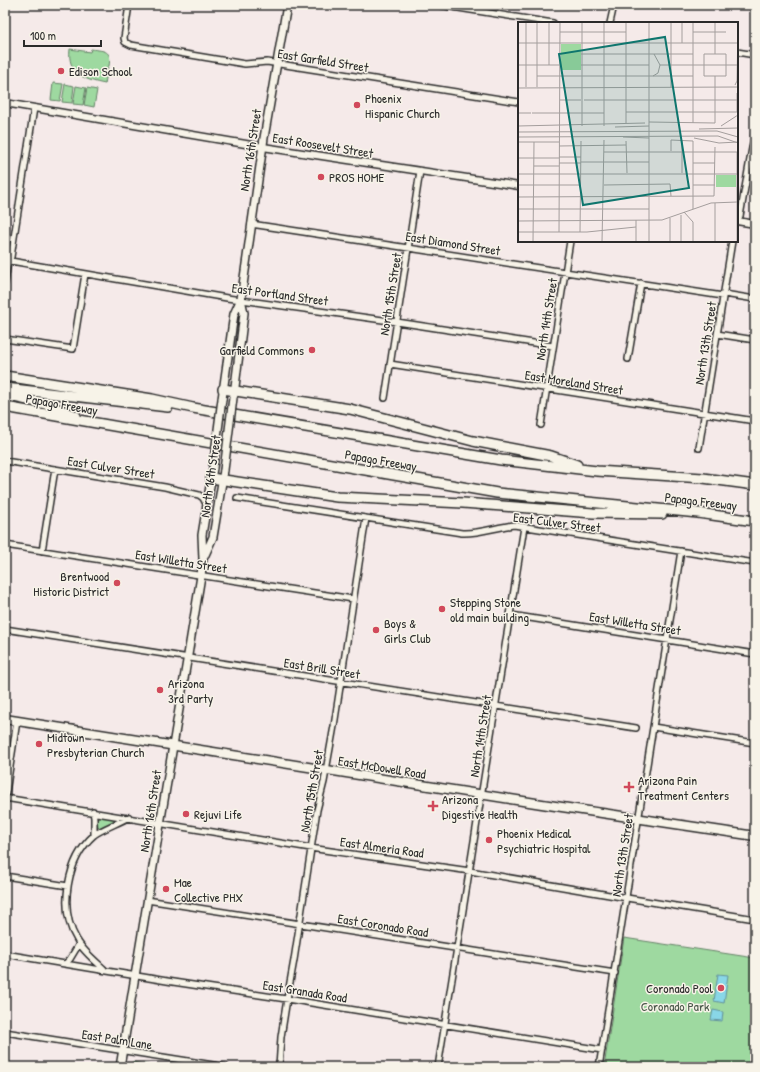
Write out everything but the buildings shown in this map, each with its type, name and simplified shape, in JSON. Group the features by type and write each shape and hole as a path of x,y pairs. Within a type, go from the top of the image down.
{"highway":[{"name":"Papago Freeway","path":"5,376 152,399 193,408 502,460 597,471 703,478 755,485"},
{"path":"5,388 155,406 193,408"},
{"path":"223,389 234,394 350,409 473,441 550,456 597,471"},
{"path":"5,395 46,404 96,423"},
{"name":"Papago Freeway","path":"5,407 497,493 755,520"},
{"path":"212,473 222,480 352,498 463,503 647,515 698,513"}],"main road":[{"name":"North 16th Street","path":"120,1067 201,576 203,559 202,535 234,314 241,299 263,147 287,5"},
{"name":"North 16th Street","path":"203,559 213,537 224,470 244,313 241,299"},
{"name":"East McDowell Road","path":"5,719 482,795 755,836"}],"street":[{"name":"East Garfield Street","path":"129,5 124,42 131,45 245,64 267,62 518,102"},
{"path":"439,5 547,22"},
{"path":"610,22 614,5"},
{"path":"738,52 755,56"},
{"name":"East Roosevelt Street","path":"5,103 263,147 518,186"},
{"path":"5,283 7,261 11,257 34,108"},
{"path":"738,219 740,216 755,131"},
{"name":"North 15th Street","path":"385,398 420,171"},
{"path":"738,221 755,224"},
{"name":"East Diamond Street","path":"251,224 564,272 755,299"},
{"name":"North 14th Street","path":"541,425 570,242"},
{"name":"North 13th Street","path":"699,448 732,242"},
{"name":"East Portland Street","path":"7,261 241,299 553,346"},
{"path":"5,339 73,350 85,274"},
{"path":"628,359 641,283"},
{"path":"717,334 755,340"},
{"name":"East Moreland Street","path":"390,364 755,421"},
{"name":"East Culver Street","path":"5,461 165,486 196,494 203,498 207,505"},
{"path":"42,551 55,469"},
{"name":"East Culver Street","path":"237,498 469,533 509,526 524,527 755,563"},
{"name":"North 15th Street","path":"279,1067 281,1037 287,999 317,810 326,770 366,518"},
{"name":"North 14th Street","path":"438,1067 524,527"},
{"name":"East Willetta Street","path":"5,545 353,599"},
{"name":"North 13th Street","path":"599,1067 681,551"},
{"name":"East Willetta Street","path":"511,615 755,654"},
{"name":"East Brill Street","path":"5,629 636,728"},
{"path":"5,798 17,721"},
{"path":"653,727 755,743"},
{"name":"East Almeria Road","path":"5,798 93,811 312,848 470,871 755,919"},
{"path":"93,811 94,835"},
{"path":"104,970 79,944 72,931 67,903 68,886 76,860 94,835 129,817"},
{"path":"5,876 68,886"},
{"name":"East Coronado Road","path":"147,900 615,972"},
{"path":"66,963 79,944"},
{"name":"East Granada Road","path":"5,954 602,1050"},
{"name":"East Palm Lane","path":"5,1032 226,1067"}],"green space":[{"path":"70,49 90,52 91,49 104,51 108,54 110,61 105,84 90,80 78,74 74,70 71,64"},
{"path":"53,83 63,84 60,101 51,100"},
{"path":"65,84 74,86 72,103 62,102"},
{"path":"76,86 86,88 83,105 73,104"},
{"path":"87,88 97,90 94,107 84,105"},
{"path":"98,816 116,819 115,822 101,829 98,826"},
{"name":"Coronado Park","path":"624,938 755,958 755,1032 750,1067 604,1067"},
{"path":"132,1062 149,1065 149,1067 132,1067"}],"water":[{"path":"718,974 728,975 724,1003 714,1001"},
{"path":"713,1010 723,1012 722,1021 711,1020"}],"place":[{"name":"Edison School","path":"61,71"},
{"name":"Phoenix Hispanic Church","path":"357,105"},
{"name":"PROS HOME","path":"321,177"},
{"name":"Garfield Commons","path":"312,350"},
{"name":"Brentwood Historic District","path":"117,583"},
{"name":"Stepping Stone old main building","path":"442,609"},
{"name":"Boys & Girls Club","path":"376,630"},
{"name":"Arizona 3rd Party","path":"160,690"},
{"name":"Midtown Presbyterian Church","path":"39,744"},
{"name":"Arizona Pain Treatment Centers","path":"629,787"},
{"name":"Arizona Digestive Health","path":"433,806"},
{"name":"Rejuvi Life","path":"186,814"},
{"name":"Phoenix Medical Psychiatric Hospital","path":"489,840"},
{"name":"Mae Collective PHX","path":"166,889"},
{"name":"Coronado Pool","path":"721,988"}]}
